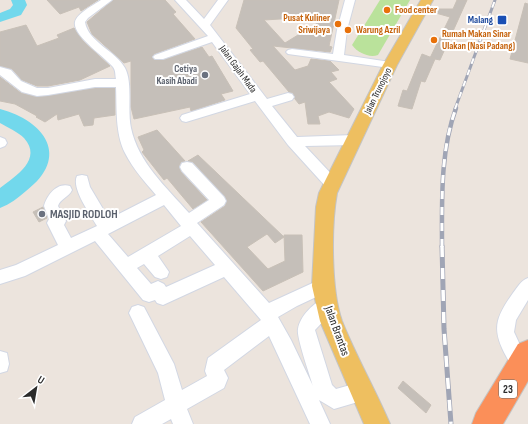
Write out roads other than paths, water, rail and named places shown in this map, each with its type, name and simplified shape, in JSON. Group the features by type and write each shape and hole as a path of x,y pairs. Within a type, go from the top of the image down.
{"highway":[{"name":"23","path":"487,424 525,359"}],"main road":[{"name":"Jalan Trunojoyo","path":"332,184 390,65 427,0"},
{"name":"Jalan Brantas","path":"332,184 325,207 325,296 361,392 377,424"}],"street":[{"path":"107,0 84,17 80,22 80,27 88,37 118,66 123,83 122,102 124,127 131,152 144,171 270,319 294,365 320,424"},
{"name":"Jalan Gajah Mada","path":"180,0 215,37 294,142 332,184"},
{"path":"205,25 223,0"},
{"path":"338,58 342,30 350,0"},
{"path":"159,57 215,37"},
{"path":"292,52 390,65"},
{"path":"94,83 118,66"},
{"path":"0,71 7,73 15,88 46,92 94,83 123,83"},
{"path":"186,118 261,100 288,97"},
{"path":"294,142 354,140"},
{"path":"124,267 189,225 219,201 187,167"},
{"path":"82,180 83,188 101,231 124,267 148,294 158,289 162,297 226,268"},
{"path":"65,190 53,199 51,206 58,221 55,223 68,248"},
{"path":"0,277 19,271 68,248 166,197"},
{"path":"146,254 161,272"},
{"path":"525,359 510,348 504,333 505,321 528,286"},
{"path":"142,424 217,382 218,378 214,369 215,365 291,300 325,296"},
{"path":"325,296 306,330 324,391 329,397 334,399 361,392"},
{"path":"138,313 167,371 176,405 183,424"}],"water":[{"path":"18,182 26,185 11,198 0,204 0,197"}],"waterway":[{"path":"0,18 16,12 20,5 18,0"},
{"path":"0,115 30,132 40,147 39,164 26,180 0,199"}],"railway":[{"path":"455,109 495,0"},
{"path":"442,246 443,177 447,142 456,108"},
{"path":"442,246 444,329 451,424"}],"place":[{"name":"Food center","path":"387,10"},
{"name":"Malang","path":"502,20"},
{"name":"Pusat Kuliner Sriwijaya","path":"338,24"},
{"name":"Warung Azril","path":"348,30"},
{"name":"Rumah Makan Sinar Ulakan (Nasi Padang)","path":"434,40"},
{"name":"Cetiya Kasih Abadi","path":"205,75"},
{"name":"MASJID RODLOH","path":"42,214"}]}
